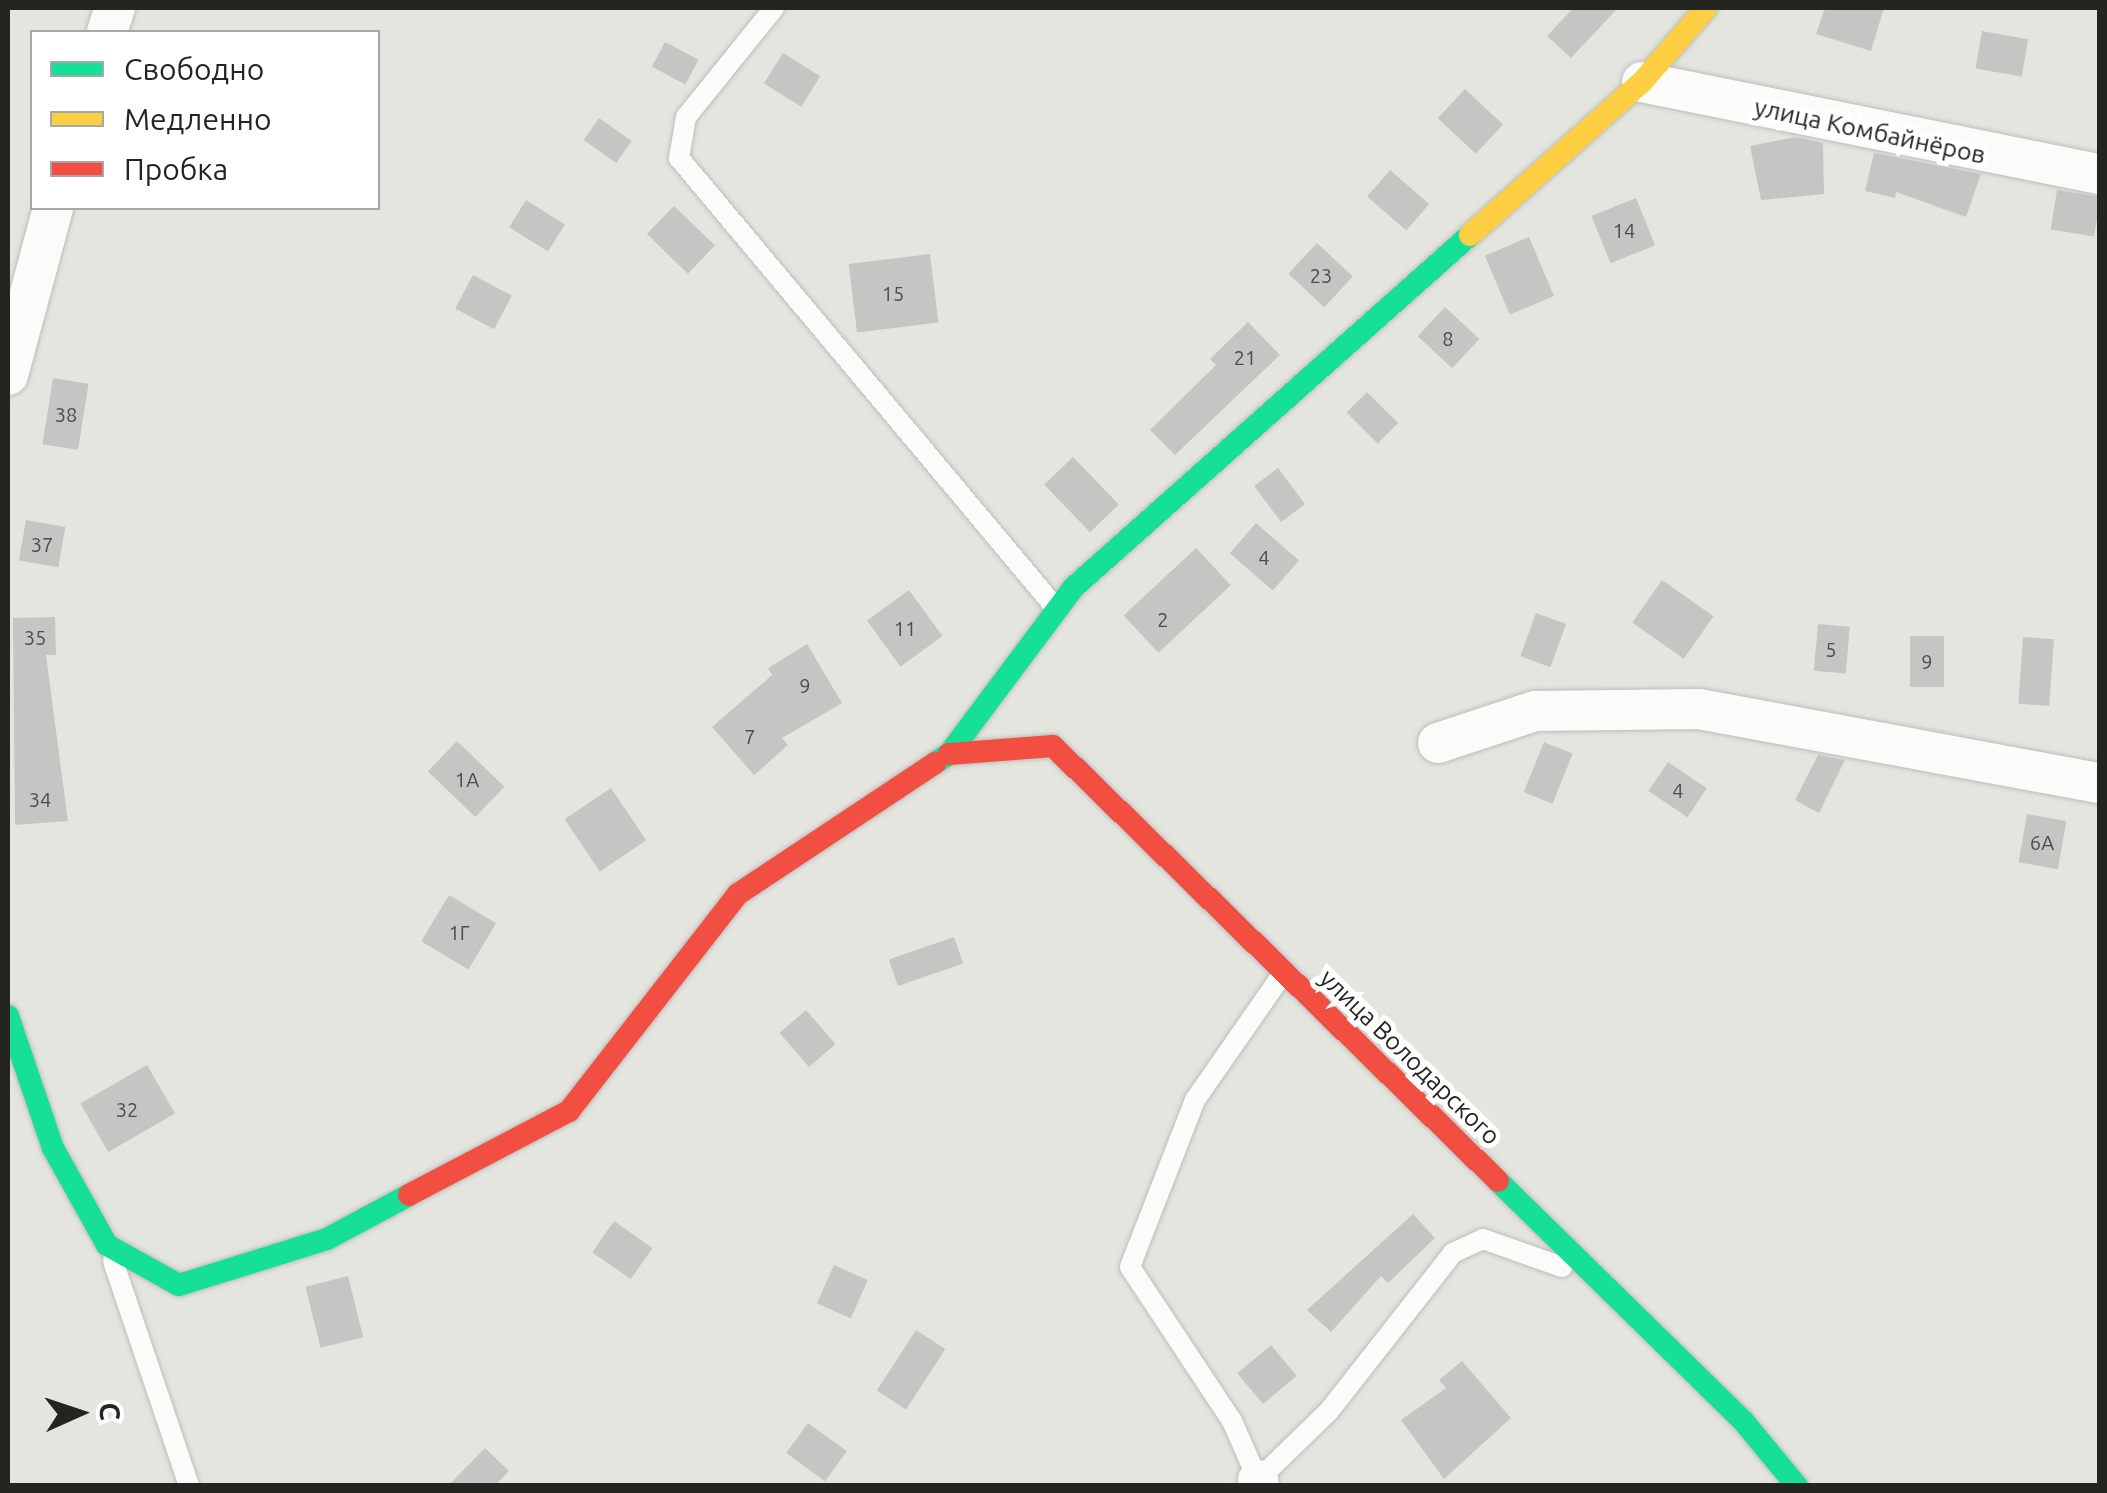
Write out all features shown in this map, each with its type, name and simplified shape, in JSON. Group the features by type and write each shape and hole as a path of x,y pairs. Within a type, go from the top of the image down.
{"street":[{"path":"8,1016 53,1148 107,1245 179,1284 327,1239 569,1111 738,894 949,754 1073,588 1642,82 1706,8"},
{"name":"улица Комбайнёров","path":"1642,82 2100,174"},
{"path":"8,279 49,210"},
{"path":"8,375 49,210"},
{"path":"1438,744 1535,711 1698,709 2100,783"},
{"name":"улица Володарского","path":"949,754 1053,746 1744,1422 1797,1486"}],"lane":[{"path":"774,8 686,117 679,158 1057,609"},
{"path":"1284,972 1194,1100 1130,1267 1232,1420 1258,1483 1328,1412 1453,1253 1484,1239 1597,1279"},
{"path":"107,1245 189,1486"}],"building":[{"path":"1573,8 1618,8 1571,58 1547,36"},
{"path":"1825,8 1884,8 1871,51 1816,34"},
{"path":"1982,31 2028,39 2022,77 1975,68"},
{"path":"665,42 699,60 685,85 652,67"},
{"path":"783,53 820,76 801,107 764,84"},
{"path":"1465,89 1503,124 1476,154 1438,118"},
{"path":"599,118 632,141 616,163 584,140"},
{"path":"1795,137 1823,143 1824,194 1761,200 1750,146"},
{"path":"1874,153 1981,174 1966,217 1896,192 1895,198 1865,191"},
{"path":"1390,170 1429,204 1406,231 1367,196"},
{"path":"2057,190 2100,197 2094,236 2051,230"},
{"path":"1636,198 1655,245 1611,263 1591,216"},
{"path":"526,200 565,224 548,252 509,227"},
{"path":"674,206 715,246 688,274 647,234"},
{"path":"1529,237 1554,296 1510,315 1485,256"},
{"path":"1317,243 1353,276 1324,307 1288,274"},
{"path":"930,254 938,322 857,332 849,264"},
{"path":"473,275 512,296 494,329 455,309"},
{"path":"1445,307 1479,339 1452,368 1418,336"},
{"path":"1248,322 1280,355 1175,455 1150,430 1216,365 1210,359"},
{"path":"53,378 89,384 78,450 43,444"},
{"path":"1367,392 1398,423 1378,444 1346,413"},
{"path":"1073,457 1119,504 1090,532 1044,485"},
{"path":"1278,468 1305,504 1281,522 1254,486"},
{"path":"26,520 65,527 58,567 19,560"},
{"path":"1256,523 1299,560 1273,591 1230,553"},
{"path":"1196,548 1231,585 1158,653 1124,616"},
{"path":"1662,580 1714,616 1684,659 1632,623"},
{"path":"909,590 943,636 900,667 867,621"},
{"path":"1536,613 1566,624 1550,667 1520,656"},
{"path":"55,617 56,655 46,655 68,821 15,825 13,618"},
{"path":"1818,624 1850,627 1846,674 1814,671"},
{"path":"1910,636 1944,636 1944,687 1910,687"},
{"path":"2023,637 2054,639 2049,706 2018,704"},
{"path":"807,644 842,703 782,738 788,745 754,775 712,727 772,675 768,668"},
{"path":"457,741 504,787 475,817 428,771"},
{"path":"1544,742 1573,754 1553,804 1524,792"},
{"path":"1818,755 1845,760 1819,813 1795,800"},
{"path":"1668,762 1707,788 1687,817 1648,791"},
{"path":"611,788 646,840 600,872 565,819"},
{"path":"2027,814 2066,821 2058,869 2018,862"},
{"path":"449,895 496,923 468,970 421,941"},
{"path":"954,937 963,963 898,986 889,959"},
{"path":"806,1010 836,1044 809,1067 780,1033"},
{"path":"147,1065 175,1113 108,1152 80,1104"},
{"path":"1413,1214 1435,1238 1388,1283 1381,1276 1331,1332 1307,1310"},
{"path":"614,1221 653,1248 631,1279 592,1252"},
{"path":"834,1265 868,1280 851,1318 817,1303"},
{"path":"348,1276 363,1337 321,1348 305,1287"},
{"path":"916,1330 945,1349 906,1409 877,1390"},
{"path":"1271,1345 1297,1376 1263,1404 1237,1373"},
{"path":"1462,1361 1511,1418 1444,1479 1401,1420 1446,1388 1439,1380"},
{"path":"808,1423 847,1451 825,1481 786,1453"},
{"path":"485,1448 509,1471 495,1486 448,1486"}],"traffic: fast":[{"path":"935,763 949,754 1073,588 1470,235"},
{"path":"8,1016 53,1148 107,1245 179,1285 327,1239 409,1195"},
{"path":"1498,1181 1744,1422 1797,1486"}],"traffic: slow":[{"path":"1470,235 1642,82 1706,8"}],"traffic: jam":[{"path":"949,754 1053,746 1498,1181"},
{"path":"409,1195 569,1111 738,894 935,763"}]}
